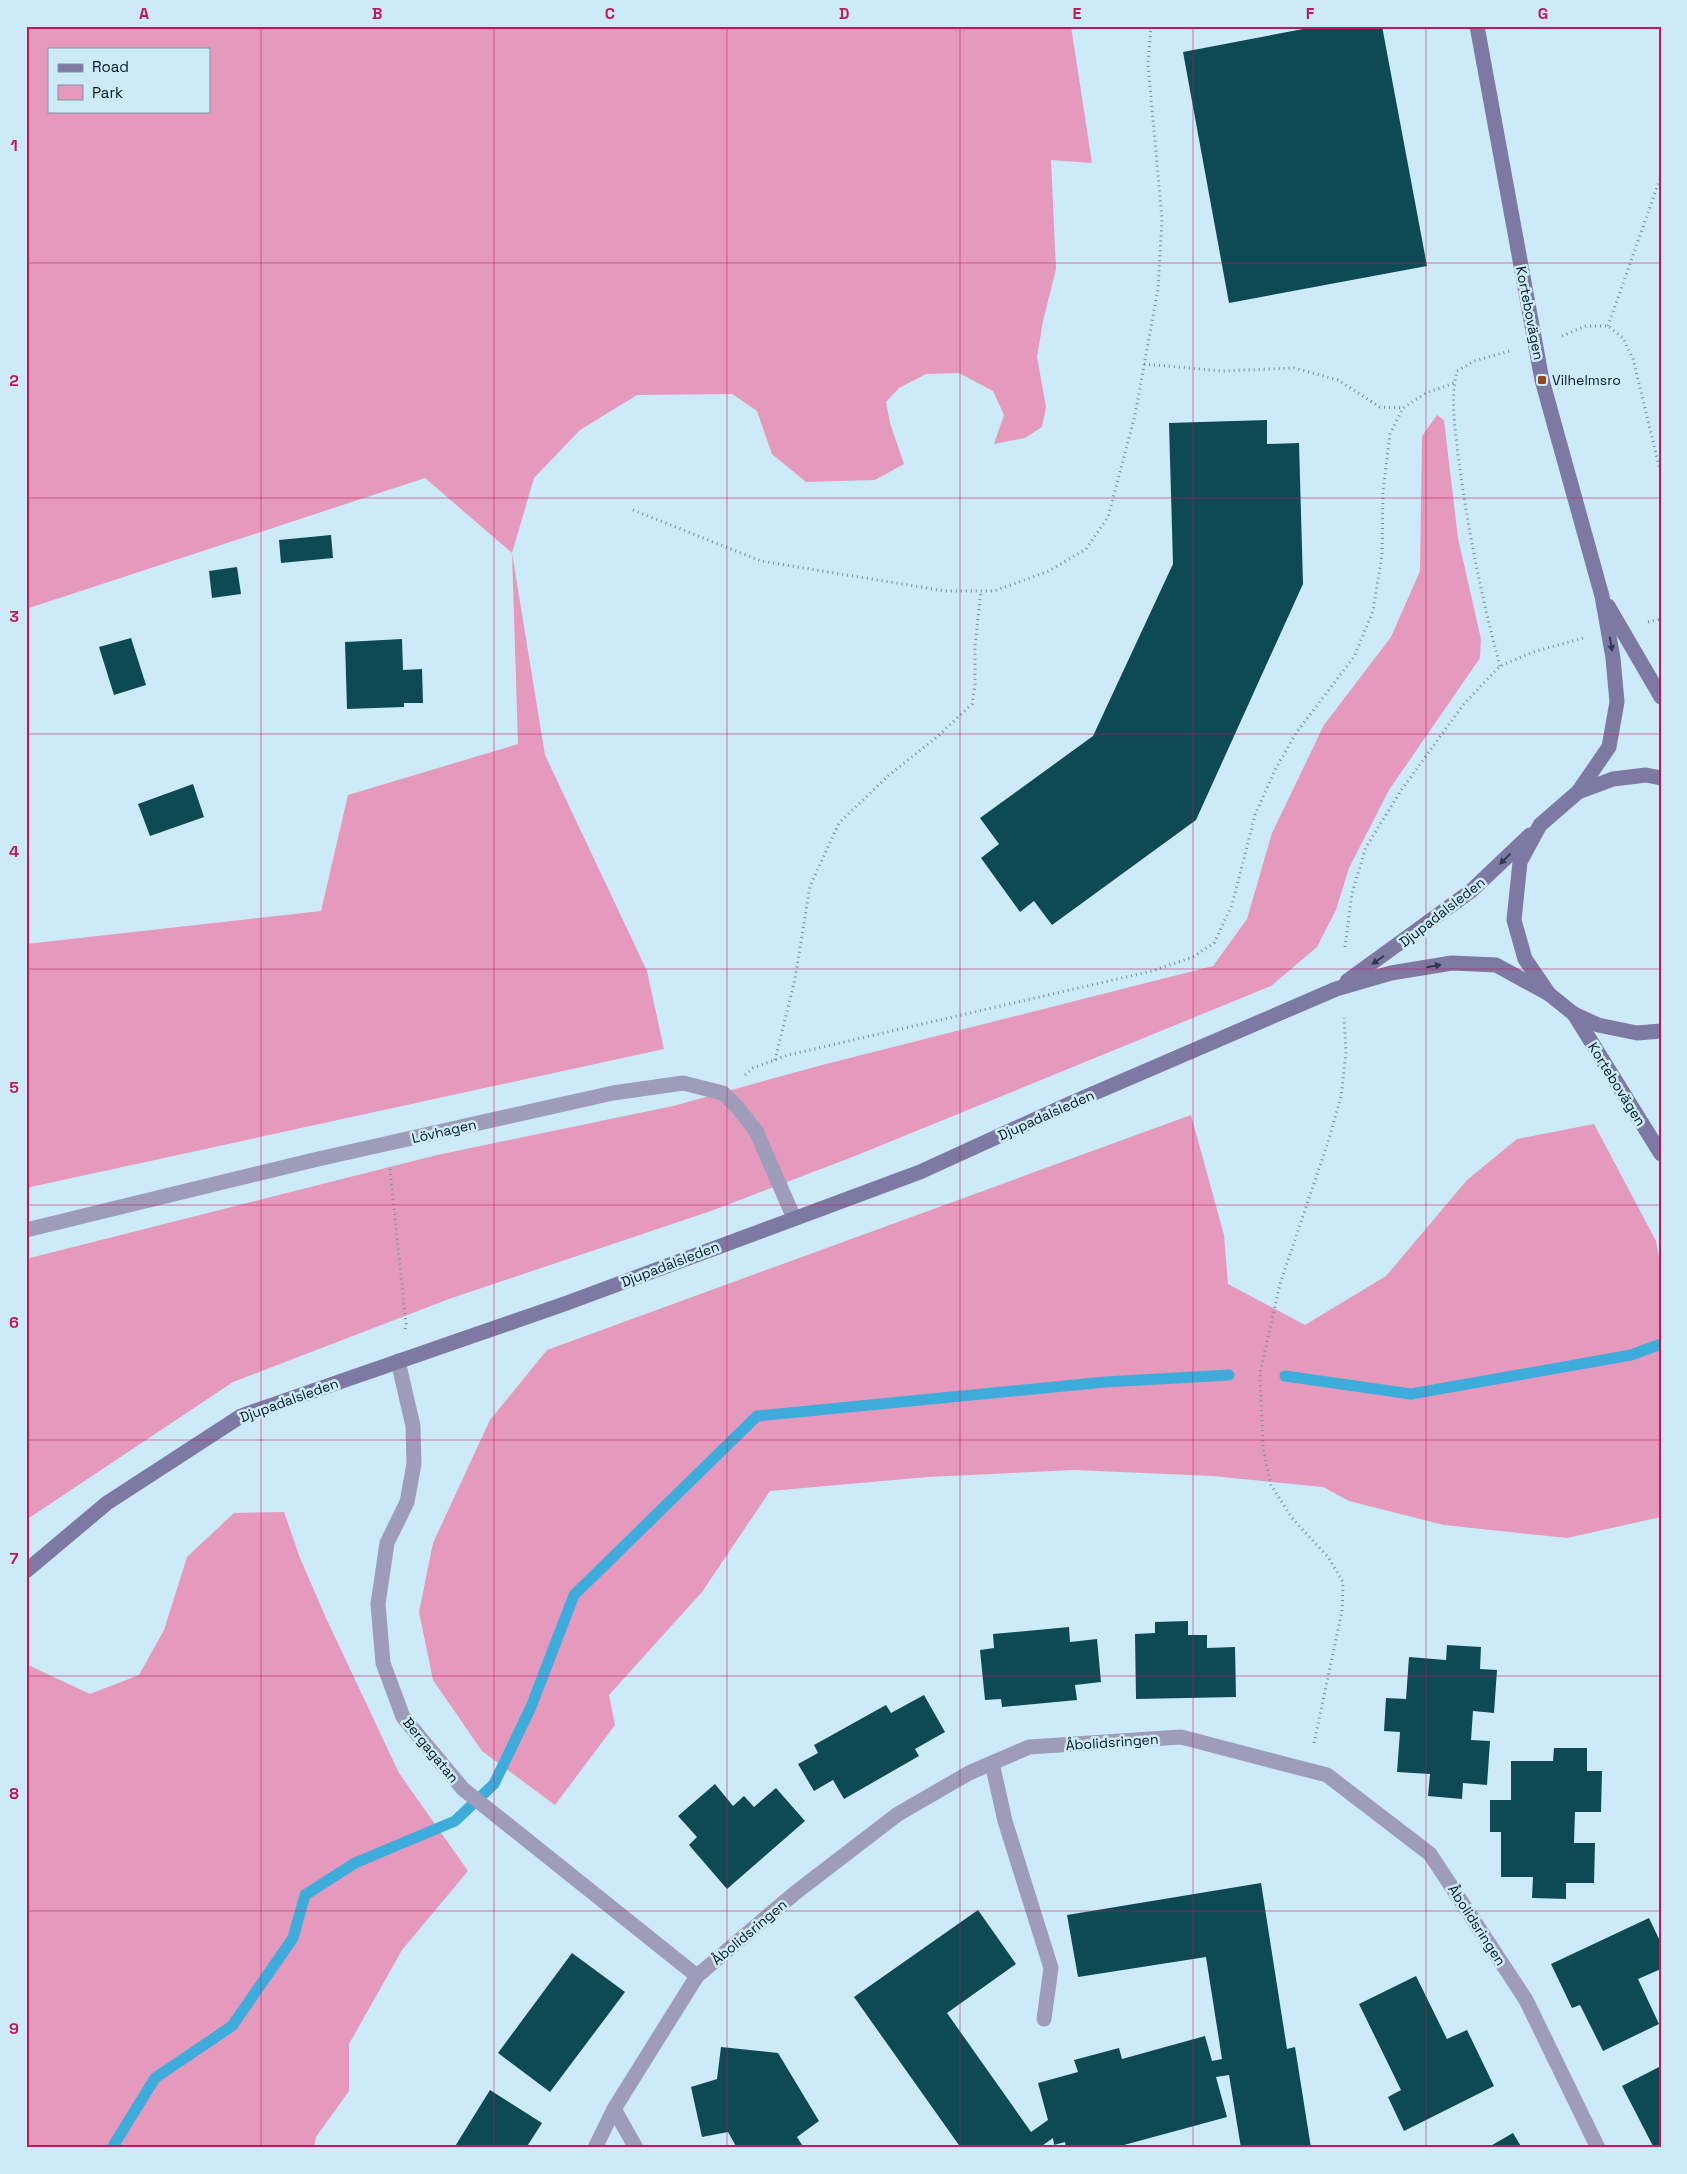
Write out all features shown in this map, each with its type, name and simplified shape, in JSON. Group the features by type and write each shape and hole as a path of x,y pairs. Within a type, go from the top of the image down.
{"street":[{"name":"Kortebovägen","path":"1477,26 1544,389 1602,596 1613,658 1616,702 1609,748 1578,792"},
{"name":"Kortebovägen","path":"1602,596 1661,697"},
{"path":"1578,792 1613,778 1646,775 1661,778"},
{"name":"Djupadalsleden","path":"1336,989 1400,945 1471,891 1540,825 1578,792"},
{"path":"1540,825 1520,862 1514,920 1525,959 1549,994 1574,1014 1598,1025 1637,1033 1661,1031"},
{"name":"Djupadalsleden","path":"26,1571 107,1503 241,1416 566,1303 920,1172 1069,1104 1336,989 1391,973 1452,963 1496,965 1549,994"},
{"name":"Kortebovägen","path":"1574,1014 1661,1154"},
{"name":"Lövhagen","path":"26,1230 387,1144 613,1093 683,1083 723,1094"},
{"path":"723,1094 756,1131 794,1218"},
{"name":"Bergagatan","path":"398,1361 414,1426 414,1464 407,1502 387,1543 378,1604 383,1663 403,1717 463,1789 697,1976"},
{"name":"Åbolidsringen","path":"595,2148 614,2109 697,1976 795,1893 898,1814 969,1773 1029,1747 1180,1737 1327,1775 1430,1854 1526,2000 1598,2148"},
{"path":"992,1763 1005,1821 1051,1968 1044,2019"},
{"path":"614,2109 636,2148"}],"path":[{"path":"633,510 761,561 945,591 994,590 1049,571 1086,549 1108,517 1135,414 1158,289 1162,220 1148,64 1151,26"},
{"path":"1608,326 1661,176"},
{"path":"1500,666 1483,604 1463,490 1456,428 1454,383 1458,371 1474,361 1535,344 1586,326 1608,326 1623,338 1633,359 1661,474"},
{"path":"1144,364 1222,371 1294,368 1338,380 1380,407 1402,408"},
{"path":"723,1094 753,1068 775,1060 798,1053 1152,971 1193,957 1214,943 1232,906 1255,815 1275,770 1296,733 1354,657 1372,611 1382,554 1383,490 1390,434 1402,408 1426,393 1454,383"},
{"path":"775,1060 794,979 810,886 838,823 889,775 937,737 972,704 975,685 975,645 981,591"},
{"path":"1647,622 1661,619"},
{"path":"1344,955 1352,893 1366,847 1402,789 1463,705 1500,666 1533,652 1583,638"},
{"path":"1307,1770 1325,1698 1342,1611 1343,1582 1328,1556 1292,1518 1271,1485 1263,1448 1260,1373 1280,1284 1328,1142 1341,1097 1346,1052 1344,1018"},
{"path":"387,1144 406,1324 398,1361"}],"green space":[{"path":"26,26 1071,26 1092,163 1051,160 1056,269 1043,321 1037,357 1046,407 1042,427 1025,438 994,444 1004,415 993,391 959,373 926,374 899,388 886,402 890,423 904,464 875,480 806,482 772,454 757,411 732,394 637,395 580,430 534,478 512,553 425,478 26,609"},
{"path":"1437,415 1444,420 1458,538 1481,639 1480,658 1389,790 1349,868 1336,910 1317,947 1271,986 855,1156 711,1211 449,1299 233,1382 26,1520 26,1259 437,1155 673,1106 822,1065 1213,966 1247,919 1272,833 1324,725 1391,637 1420,571 1422,436"},
{"path":"512,553 545,755 647,971 664,1049 26,1188 26,944 321,911 348,795 518,744"},
{"path":"1191,1115 1224,1235 1228,1284 1305,1325 1386,1276 1467,1180 1517,1139 1594,1124 1656,1241 1661,1267 1661,1517 1567,1538 1444,1525 1349,1501 1323,1487 1213,1476 1074,1470 928,1477 770,1491 702,1592 609,1695 615,1725 555,1805 482,1751 433,1680 419,1612 433,1543 490,1420 547,1350"},
{"path":"284,1512 300,1558 326,1618 399,1773 468,1871 402,1950 349,2044 349,2091 316,2137 314,2148 26,2148 26,1664 90,1694 139,1675 164,1630 187,1557 234,1513"}],"building":[{"path":"1319,26 1382,26 1427,266 1229,303 1183,52"},
{"path":"1267,420 1267,444 1299,443 1303,584 1196,820 1052,925 1034,901 1020,912 981,858 999,844 980,818 1093,736 1173,564 1169,423"},
{"path":"331,535 333,558 281,563 279,540"},
{"path":"237,567 241,594 212,598 209,571"},
{"path":"131,638 146,685 114,695 99,647"},
{"path":"402,639 403,670 422,669 423,703 404,703 404,707 347,709 345,642"},
{"path":"193,784 204,817 150,836 138,804"},
{"path":"1188,1621 1188,1635 1207,1635 1207,1648 1235,1647 1236,1697 1136,1699 1135,1634 1155,1633 1155,1622"},
{"path":"1069,1627 1070,1642 1097,1639 1101,1682 1075,1685 1077,1700 1002,1707 1001,1699 985,1700 980,1650 994,1648 993,1634"},
{"path":"1447,1645 1481,1647 1480,1669 1497,1670 1494,1713 1473,1711 1471,1740 1490,1741 1487,1785 1463,1783 1462,1799 1428,1796 1430,1774 1397,1772 1400,1732 1384,1731 1386,1698 1406,1699 1409,1657 1446,1660"},
{"path":"924,1695 945,1732 915,1749 919,1756 844,1799 833,1780 814,1791 798,1764 818,1753 814,1745 886,1705 891,1713"},
{"path":"1554,1748 1587,1748 1587,1771 1602,1771 1601,1812 1575,1812 1574,1843 1595,1843 1594,1883 1566,1883 1566,1899 1532,1898 1533,1877 1501,1877 1501,1832 1490,1832 1490,1800 1511,1800 1511,1761 1553,1761"},
{"path":"715,1784 733,1806 744,1796 754,1807 776,1788 805,1821 727,1889 689,1845 697,1837 678,1816"},
{"path":"1261,1883 1287,2049 1295,2047 1311,2148 1241,2148 1229,2075 1216,2077 1227,2117 1113,2148 1066,2148 1065,2142 1054,2145 1053,2138 1039,2148 961,2148 854,1997 978,1910 1016,1964 947,2013 1031,2132 1048,2120 1038,2083 1078,2072 1074,2060 1119,2048 1122,2059 1205,2036 1212,2061 1222,2059 1206,1957 1078,1977 1067,1915"},
{"path":"1649,1918 1661,1943 1661,1969 1638,1979 1659,2024 1603,2051 1580,2005 1572,2008 1551,1964"},
{"path":"572,1953 625,1992 550,2092 498,2053"},
{"path":"1416,1976 1447,2039 1467,2030 1494,2086 1404,2131 1388,2097 1401,2090 1359,2004"},
{"path":"721,2047 778,2053 819,2121 797,2137 804,2148 737,2148 728,2132 702,2137 691,2087 717,2079"},
{"path":"1661,2066 1661,2148 1654,2148 1622,2086"},
{"path":"490,2090 542,2123 526,2148 454,2148"},
{"path":"1513,2133 1522,2148 1487,2148"}],"waterway":[{"path":"1285,1376 1411,1394 1631,1355 1661,1344"},
{"path":"112,2148 155,2078 232,2026 293,1938 305,1895 355,1863 455,1821 494,1784 531,1707 574,1595 757,1416 1105,1382 1229,1375"}],"place":[{"name":"Vilhelmsro","path":"1542,380"}]}
